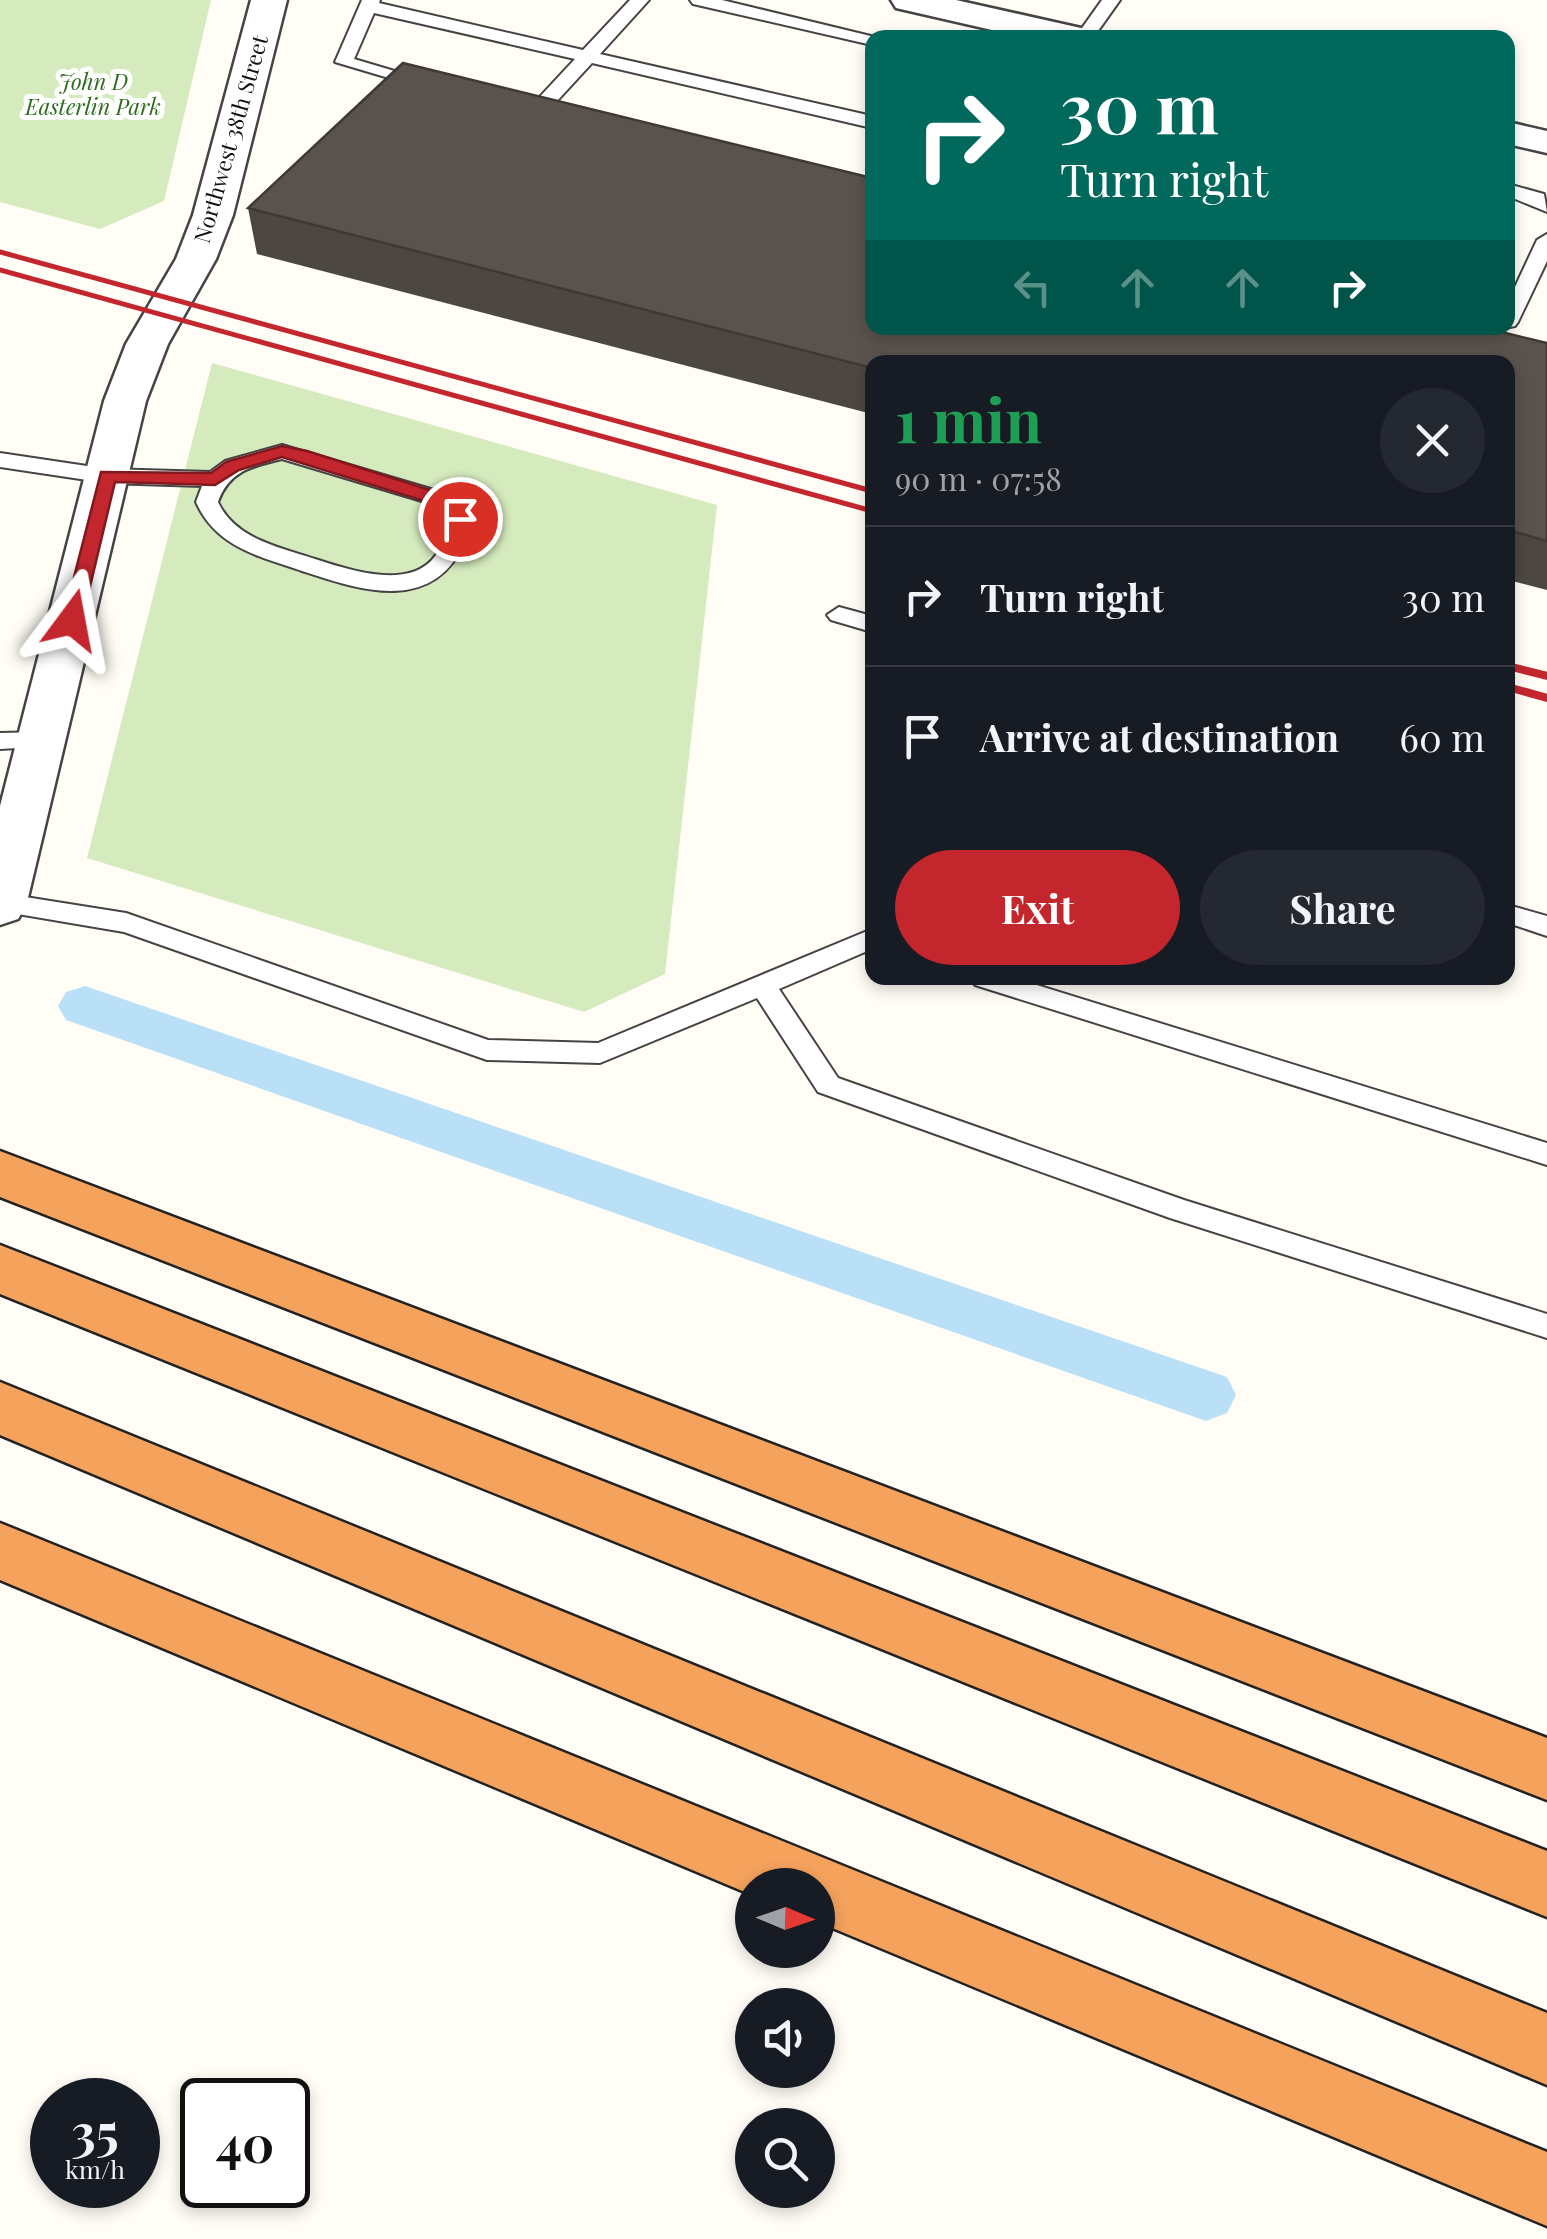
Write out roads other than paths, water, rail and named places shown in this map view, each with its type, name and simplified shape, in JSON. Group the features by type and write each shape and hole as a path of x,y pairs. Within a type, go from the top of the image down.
{"highway":[{"path":"0,1172 1547,1769"},
{"path":"0,1269 1547,1884"},
{"path":"0,1408 1547,2049"},
{"path":"0,1551 769,1868"},
{"path":"835,1895 1547,2189"}],"street":[{"name":"Northwest 38th Street","path":"0,904 22,740 107,476 125,401 147,344 196,259 213,215 269,0"},
{"path":"909,0 1045,30"},
{"path":"1515,135 1547,142"}],"lane":[{"path":"499,101 538,110 640,0"},
{"path":"698,0 865,38"},
{"path":"1087,30 1111,0"},
{"path":"441,86 344,62 370,3 865,120"},
{"path":"1515,192 1537,198 1547,206"},
{"path":"1515,307 1547,240"},
{"path":"0,460 107,476 215,479 232,466 256,458 282,452 301,454 443,500 454,507 460,519 458,533 434,572 412,582 369,584 230,535 213,516 207,502 215,479"},
{"path":"840,614 865,622"},
{"path":"0,904 126,924 487,1050 600,1053 865,944"},
{"path":"1515,916 1547,926"},
{"path":"1006,985 1547,1154"},
{"path":"763,986 828,1085 1180,1210 1547,1326"}],"waterway":[{"path":"85,1006 1206,1395"}],"railway":[{"path":"0,252 865,489"},
{"path":"0,270 865,509"},
{"path":"1515,668 1547,676"},
{"path":"1515,689 1547,698"}],"park label":[{"name":"John D Easterlin Park","path":"93,94"}]}
